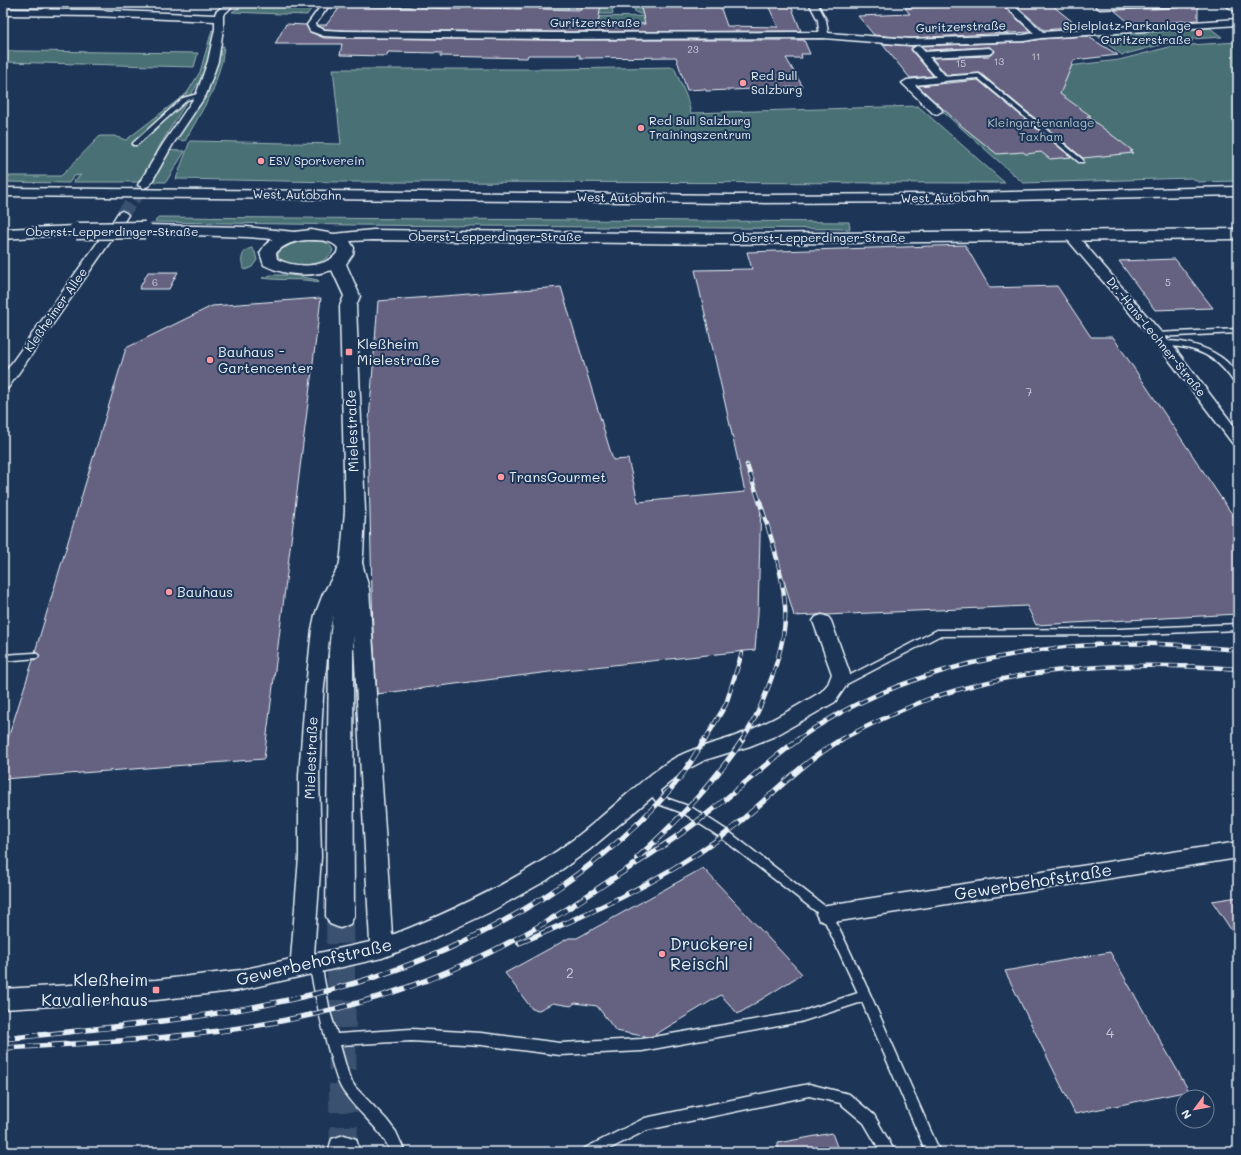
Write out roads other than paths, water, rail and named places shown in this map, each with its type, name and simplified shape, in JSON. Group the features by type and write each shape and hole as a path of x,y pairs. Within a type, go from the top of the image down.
{"main road":[{"name":"West Autobahn","path":"3,192 744,199 927,198 1238,191"},
{"name":"West Autobahn","path":"3,206 750,212 932,211 1238,205"},
{"name":"Oberst-Lepperdinger-Straße","path":"3,234 145,230 222,233 247,232 295,237 316,235 335,238 373,235 720,239 1238,234"},
{"name":"Oberst-Lepperdinger-Straße","path":"222,233 240,237 270,249"},
{"name":"Oberst-Lepperdinger-Straße","path":"295,237 276,244 270,249 268,253 270,262 275,266 291,270 311,270 330,265 342,256 399,236"},
{"path":"335,238 345,245 342,256"},
{"name":"Mielestraße","path":"340,916 341,652 345,600 352,555 355,511 348,306 352,296 342,256"},
{"path":"311,270 326,279 337,289 348,306"}],"street":[{"path":"144,185 168,144 201,94 213,61 219,29 219,14 232,3"},
{"name":"Guritzerstraße","path":"327,3 316,16 311,25 313,29 317,31 343,34 691,36 824,35 910,42 1015,43 1041,35 1238,22"},
{"path":"813,3 822,20 824,35"},
{"path":"1006,3 1041,35"},
{"path":"1098,5 1179,3"},
{"path":"1226,3 1238,10"},
{"path":"1098,5 1126,29"},
{"path":"3,12 218,18"},
{"name":"Guritzerstraße","path":"910,42 943,80"},
{"name":"Guritzerstraße","path":"921,54 998,51"},
{"path":"937,111 908,83 943,80"},
{"name":"Kleßheimer Allee","path":"3,386 109,235"},
{"name":"Dr.-Hans-Lechner-Straße","path":"1071,236 1160,339 1238,441"},
{"name":"Mielestraße","path":"352,555 360,589 382,949"},
{"name":"Mielestraße","path":"308,965 310,857 309,775 314,697 321,630 324,615 332,594 352,555"},
{"path":"822,621 841,674 837,686"},
{"name":"Gewerbehofstraße","path":"3,999 164,989 241,980 382,949 433,929 480,907 539,874 582,844 652,788 675,767 698,755 743,741 768,731 828,697 837,686"},
{"name":"Gewerbehofstraße","path":"827,914 1238,850"}],"lane":[{"path":"43,12 54,3"},
{"path":"943,80 979,76 1081,161"},
{"path":"135,144 185,99 201,94"},
{"path":"1160,339 1238,331"},
{"path":"1160,339 1206,353 1224,364 1238,382"},
{"path":"837,686 937,634 1118,632 1238,627"},
{"path":"3,658 34,656"},
{"path":"652,788 662,801 687,810 724,834 827,914 866,996 933,1152"},
{"path":"308,965 324,1012 343,1078 350,1091 381,1123 391,1136 398,1152"},
{"path":"332,1040 411,1034 481,1039 560,1049 642,1045 800,1017 866,996"},
{"path":"590,1152 645,1124 809,1090 844,1098 869,1119 888,1152"}],"tunnel":[{"path":"122,215 144,185"},
{"path":"340,916 344,1150"}],"railway":[{"path":"742,740 766,694 778,656 785,621 785,606 780,571 770,534 747,465"},
{"path":"797,740 836,715 879,694 924,677 970,664 1018,654 1066,647 1113,644 1170,644 1238,650"},
{"path":"705,740 726,704 742,653"},
{"path":"842,739 887,717 934,697 971,686 1009,678 1047,672 1123,666 1238,669"},
{"path":"3,1039 126,1026 208,1015 290,1000 378,976 472,938 561,886 602,855 640,822 674,785 705,739"},
{"path":"637,858 694,802 719,772 743,739"},
{"path":"3,1048 170,1037 253,1026 363,1002 417,984 496,950 571,907 692,825 799,739"},
{"path":"519,943 597,909 648,883 696,854 735,826 809,761 842,739"}],"place":[{"name":"Spielplatz Parkanlage Guritzerstraße","path":"1199,33"},
{"name":"Red Bull Salzburg","path":"743,83"},
{"name":"Red Bull Salzburg Trainingszentrum","path":"641,128"},
{"name":"ESV Sportverein","path":"261,161"},
{"name":"Kleßheim Mielestraße","path":"349,352"},
{"name":"Bauhaus - Gartencenter","path":"210,360"},
{"name":"TransGourmet","path":"501,477"},
{"name":"Bauhaus","path":"169,592"},
{"name":"Druckerei Reischl","path":"662,954"},
{"name":"Kleßheim Kavalierhaus","path":"156,990"}],"park label":[{"name":"Kleingartenanlage Taxham","path":"1041,130"}]}
